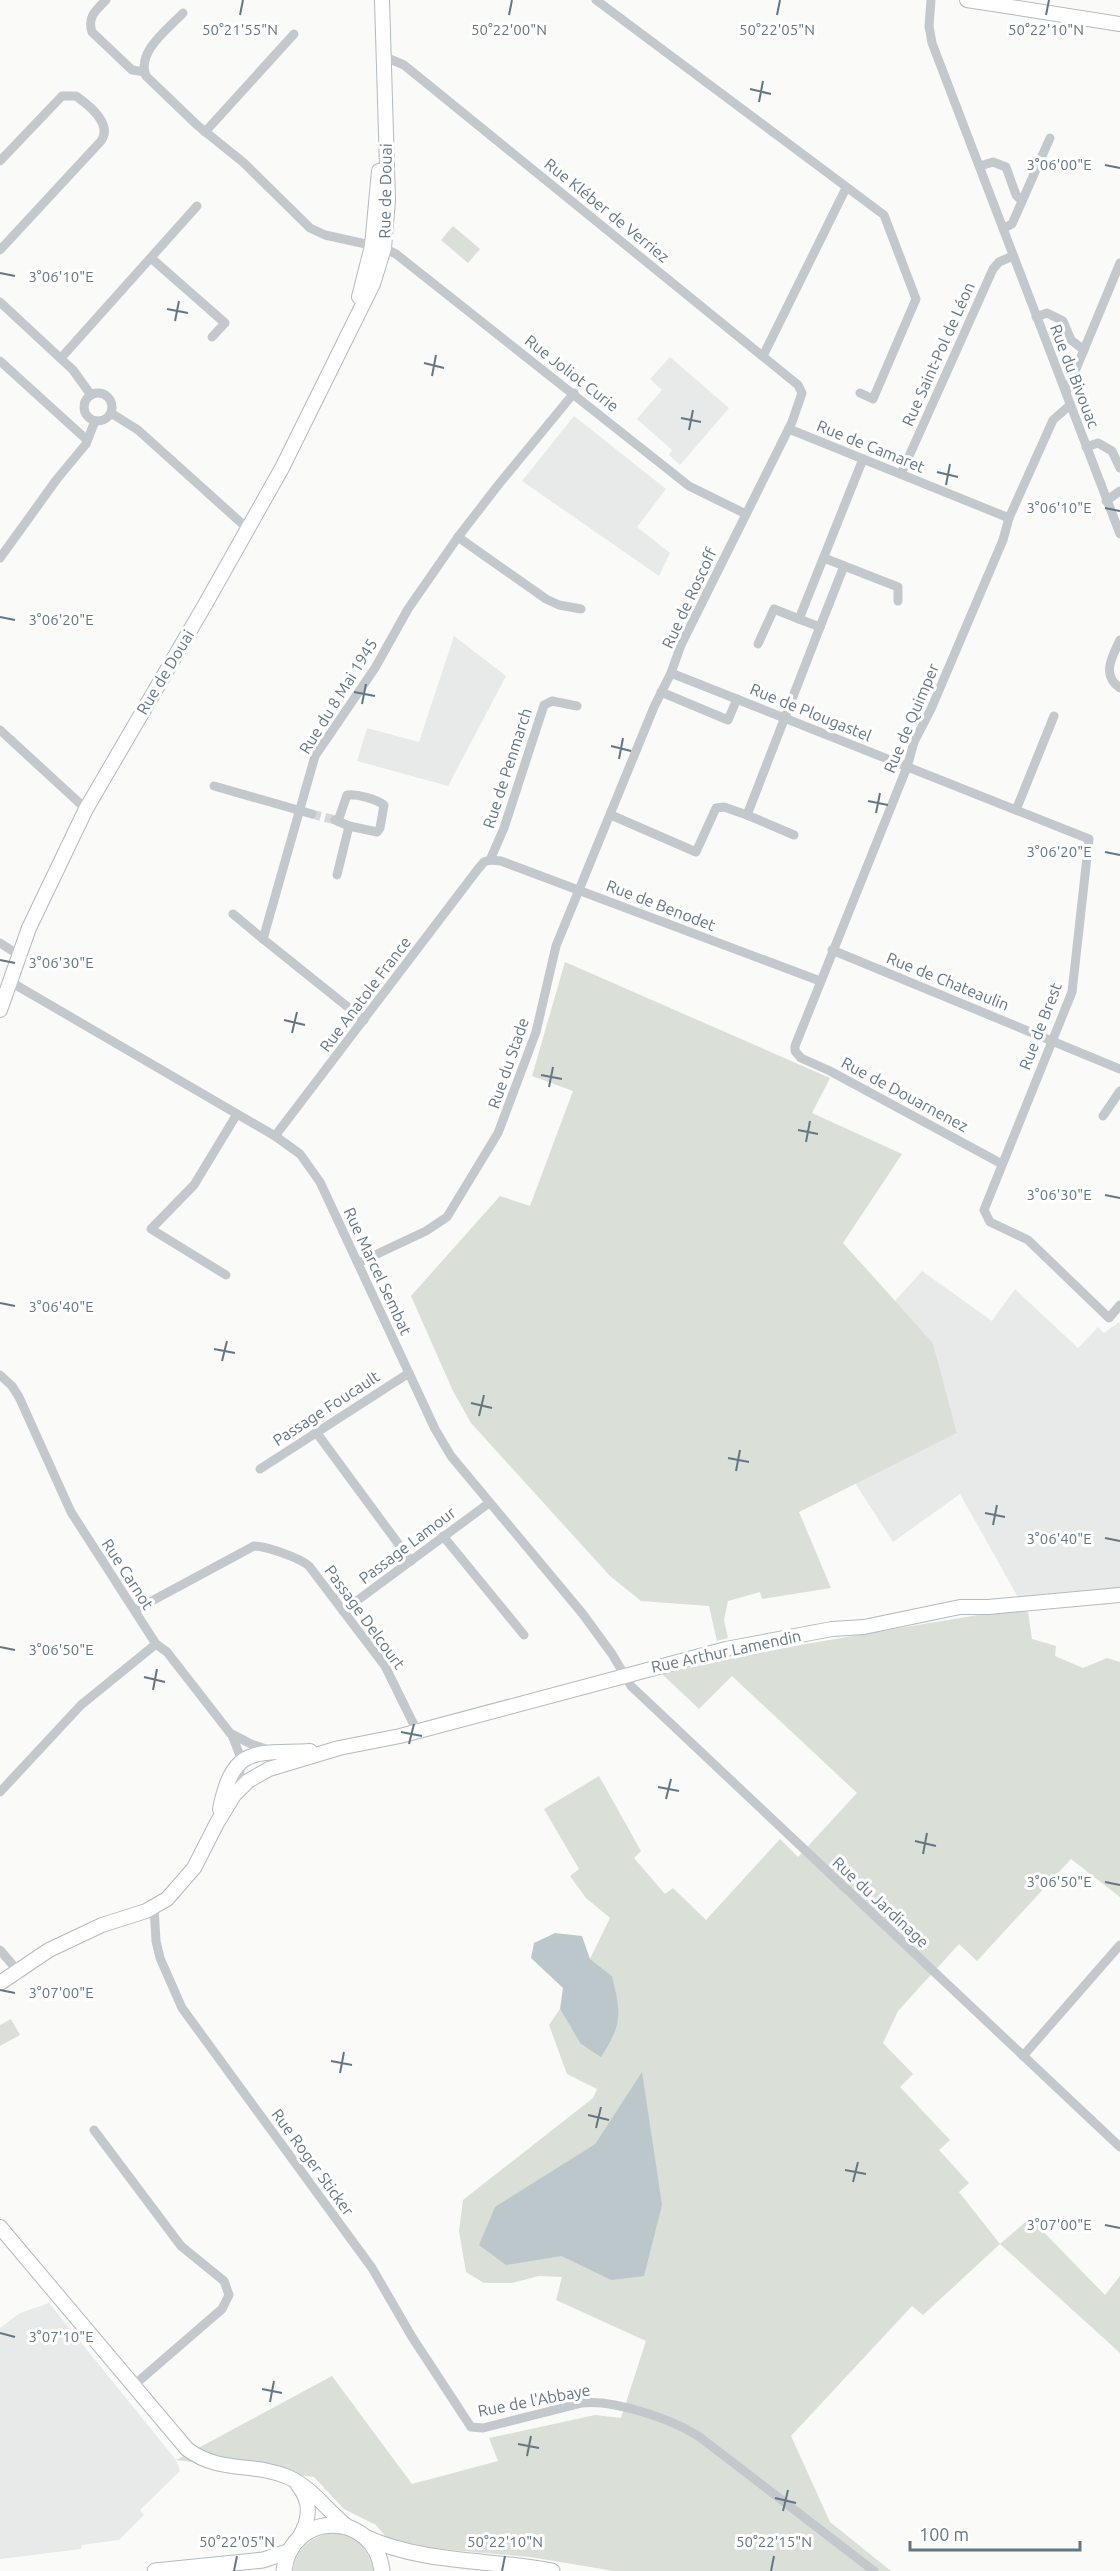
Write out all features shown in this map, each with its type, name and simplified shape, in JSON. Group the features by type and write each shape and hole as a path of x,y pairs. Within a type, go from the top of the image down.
{"main road":[{"path":"284,2571 290,2551 299,2538 325,2525 348,2527 365,2537 412,2553 521,2565 552,2571"},
{"path":"365,2537 378,2554 382,2571"},
{"path":"155,2571 263,2560 290,2551"}],"street":[{"name":"Rue Joliot Curie","path":"106,0 92,16 90,24 92,32 132,70 145,72 205,132 244,163 310,228 325,235 378,247 401,257 689,486 746,514"},
{"name":"Rue de Douai","path":"0,1010 38,907 86,809 248,529 292,449 344,341 378,247 384,104 382,0"},
{"path":"596,0 881,212 887,220 916,299 873,399 860,393"},
{"name":"Rue du Bivouac","path":"931,0 928,20 930,37 1120,534"},
{"path":"967,0 996,5 1020,4 1120,24"},
{"path":"145,72 144,62 149,50 183,13"},
{"path":"205,132 294,34"},
{"name":"Rue Kléber de Verriez","path":"383,57 394,59 404,65 798,385 802,396"},
{"path":"0,161 62,96 76,96 105,124 104,137 0,250"},
{"path":"1004,228 1012,224 1050,138"},
{"path":"980,166 993,162 1006,167 1016,195 1023,201"},
{"path":"763,356 845,187"},
{"path":"61,358 197,206"},
{"name":"Rue Saint-Pol de Léon","path":"901,474 993,269 999,262 1013,256"},
{"path":"151,258 225,323 212,337"},
{"path":"1066,393 1120,263"},
{"path":"0,302 77,374 91,395"},
{"path":"1036,317 1047,313 1064,321 1071,340 1084,350"},
{"path":"0,361 87,440"},
{"name":"Rue du 8 Mai 1945","path":"263,939 315,756 375,668 408,609 458,537 498,484 574,393"},
{"path":"100,394 108,398 112,406 111,413 104,420 94,421 88,417 84,409 85,402 91,395 100,394"},
{"name":"Rue de Roscoff","path":"611,815 681,645 789,429 802,396"},
{"name":"Rue de Quimper","path":"795,1051 832,950 907,767 914,742 931,709 999,550 1009,518 1021,496 1053,420 1070,405"},
{"path":"111,413 138,430 248,529"},
{"path":"0,558 87,440 94,421"},
{"name":"Rue de Camaret","path":"789,429 1009,518"},
{"path":"1086,447 1098,443 1112,451 1120,468"},
{"path":"799,619 863,459"},
{"path":"1107,501 1120,491"},
{"path":"458,537 546,599 559,605 581,609"},
{"path":"824,558 898,587 898,601"},
{"path":"747,815 844,566"},
{"path":"758,644 774,609 820,627"},
{"path":"1120,640 1109,670 1113,682 1120,688"},
{"name":"Rue de Plougastel","path":"671,673 1089,839"},
{"name":"Rue de Plougastel","path":"661,692 728,720 737,699"},
{"name":"Rue de Penmarch","path":"478,869 484,862 490,860 504,828 543,708 552,700 578,706"},
{"path":"1016,810 1054,716"},
{"path":"0,730 86,809"},
{"path":"214,786 312,814"},
{"path":"352,794 383,803 385,810 377,832 349,826 336,820 347,795 352,794"},
{"path":"611,815 696,852 716,808 729,808 794,835"},
{"name":"Rue du Stade","path":"358,1263 426,1231 447,1216 493,1142 533,1041 556,946 611,815"},
{"path":"337,874 349,826"},
{"name":"Rue de Brest","path":"1089,839 1073,985 985,1206 985,1215 990,1222 1023,1236 1108,1318 1120,1305"},
{"name":"Rue de Benodet","path":"490,860 501,861 820,981"},
{"name":"Rue Anatole France","path":"275,1137 478,869"},
{"path":"233,914 364,1020"},
{"path":"0,943 19,955"},
{"name":"Rue de Chateaulin","path":"832,950 1120,1069"},
{"name":"Rue Marcel Sembat","path":"9,981 237,1114 300,1154 316,1173 409,1373 451,1456 582,1613 624,1674"},
{"name":"Rue de Douarnenez","path":"795,1051 801,1058 839,1076 1002,1164"},
{"path":"1103,1116 1120,1091"},
{"path":"226,1275 151,1229 194,1185 237,1114"},
{"name":"Passage Foucault","path":"261,1469 409,1373"},
{"name":"Rue Carnot","path":"0,1375 12,1386 19,1398 74,1518 156,1644 167,1652 230,1733 260,1748 275,1751"},
{"path":"316,1432 411,1561"},
{"name":"Passage Lamour","path":"343,1611 489,1503"},
{"path":"443,1536 524,1635"},
{"name":"Passage Delcourt","path":"135,1610 249,1549 260,1546 305,1563 388,1671 417,1731"},
{"name":"Rue Arthur Lamendin","path":"339,1748 417,1731 624,1674 726,1649 832,1629 864,1628 950,1609 1120,1594"},
{"path":"0,1792 81,1705 156,1644"},
{"name":"Rue du Jardinage","path":"624,1674 639,1695 1120,2147"},
{"path":"0,1983 16,1970 70,1940 102,1925 154,1907 173,1894 194,1868 234,1795 240,1779 242,1761 236,1742 230,1733"},
{"path":"217,1823 229,1777 242,1761 251,1755 275,1751 339,1748"},
{"path":"234,1795 248,1781 269,1769 339,1748"},
{"name":"Rue Roger Sticker","path":"154,1907 156,1941 160,1958 182,2008 365,2258 412,2337 471,2427"},
{"path":"1023,2056 1120,1946"},
{"path":"0,1950 16,1970"},
{"path":"94,2130 181,2246 224,2280 228,2289 228,2299 222,2308 133,2386"},
{"path":"0,2227 180,2442 200,2458 225,2466 282,2475 295,2481 312,2493 348,2527"},
{"name":"Rue de l'Abbaye","path":"471,2427 483,2428 582,2403 596,2402 621,2406 661,2419 685,2428 701,2438 874,2571"},
{"path":"295,2481 309,2509 305,2527 299,2538"}],"shaded area":[{"path":"453,226 480,249 468,263 441,240"},
{"path":"670,357 729,408 680,465 669,455 672,450 637,419 662,390 650,379"},
{"path":"574,416 666,489 637,527 670,553 659,576 522,481"},
{"path":"454,636 506,676 448,786 357,761 367,728 419,742"},
{"path":"565,962 830,1078 812,1113 902,1154 843,1243 933,1343 957,1433 799,1512 831,1588 762,1599 760,1592 728,1601 724,1620 728,1638 717,1641 709,1606 641,1601 610,1576 471,1423 453,1391 411,1296 500,1196 530,1206 573,1091 532,1076"},
{"path":"922,1271 992,1321 1015,1289 1078,1348 1098,1327 1104,1333 1119,1322 1120,1588 1019,1599 960,1494 893,1542 855,1483 957,1433 933,1343 895,1301"},
{"path":"996,1612 1028,1612 1032,1639 1056,1646 1055,1656 1083,1668 1107,1658 1120,1662 1120,1897 1071,1859 977,1961 959,1944 898,2011 883,2043 913,2074 900,2087 950,2140 939,2150 969,2183 959,2192 1000,2244 923,2315 912,2306 791,2436 830,2522 891,2571 614,2571 530,2557 417,2547 386,2537 376,2525 344,2509 314,2477 176,2460 332,2376 412,2484 498,2461 489,2438 595,2415 621,2418 646,2341 556,2300 562,2277 539,2276 512,2283 484,2283 466,2272 459,2231 463,2200 593,2098 597,2089 567,2074 549,2025 560,2009 580,2043 612,1976 590,1959 610,1918 586,1898 570,1876 579,1869 544,1809 599,1776 641,1851 634,1858 665,1894 673,1888 706,1920 780,1839 798,1857 857,1793 732,1676 699,1709 662,1674 787,1648","holes":["642,2073 611,2280 561,2256 496,2207 595,2144"]},
{"path":"555,1933 582,1936 590,1959 612,1976 618,2009 617,2026 601,2057 580,2043 560,2009 563,1988 531,1958 534,1943"},
{"path":"11,2019 20,2035 0,2046 0,2025"},
{"path":"642,2072 662,2205 644,2276 611,2280 561,2256 506,2265 479,2245 495,2207 595,2144"},
{"path":"1030,2218 1105,2295 1120,2276 1120,2353 1000,2244"},
{"path":"49,2303 176,2460 180,2471 140,2510 144,2515 119,2540 82,2545 81,2549 0,2559 0,2328 20,2313"},
{"path":"332,2533 355,2539 365,2549 375,2571 293,2571 297,2556 305,2545 317,2537"}],"tunnel":[{"path":"312,814 335,820"}]}
